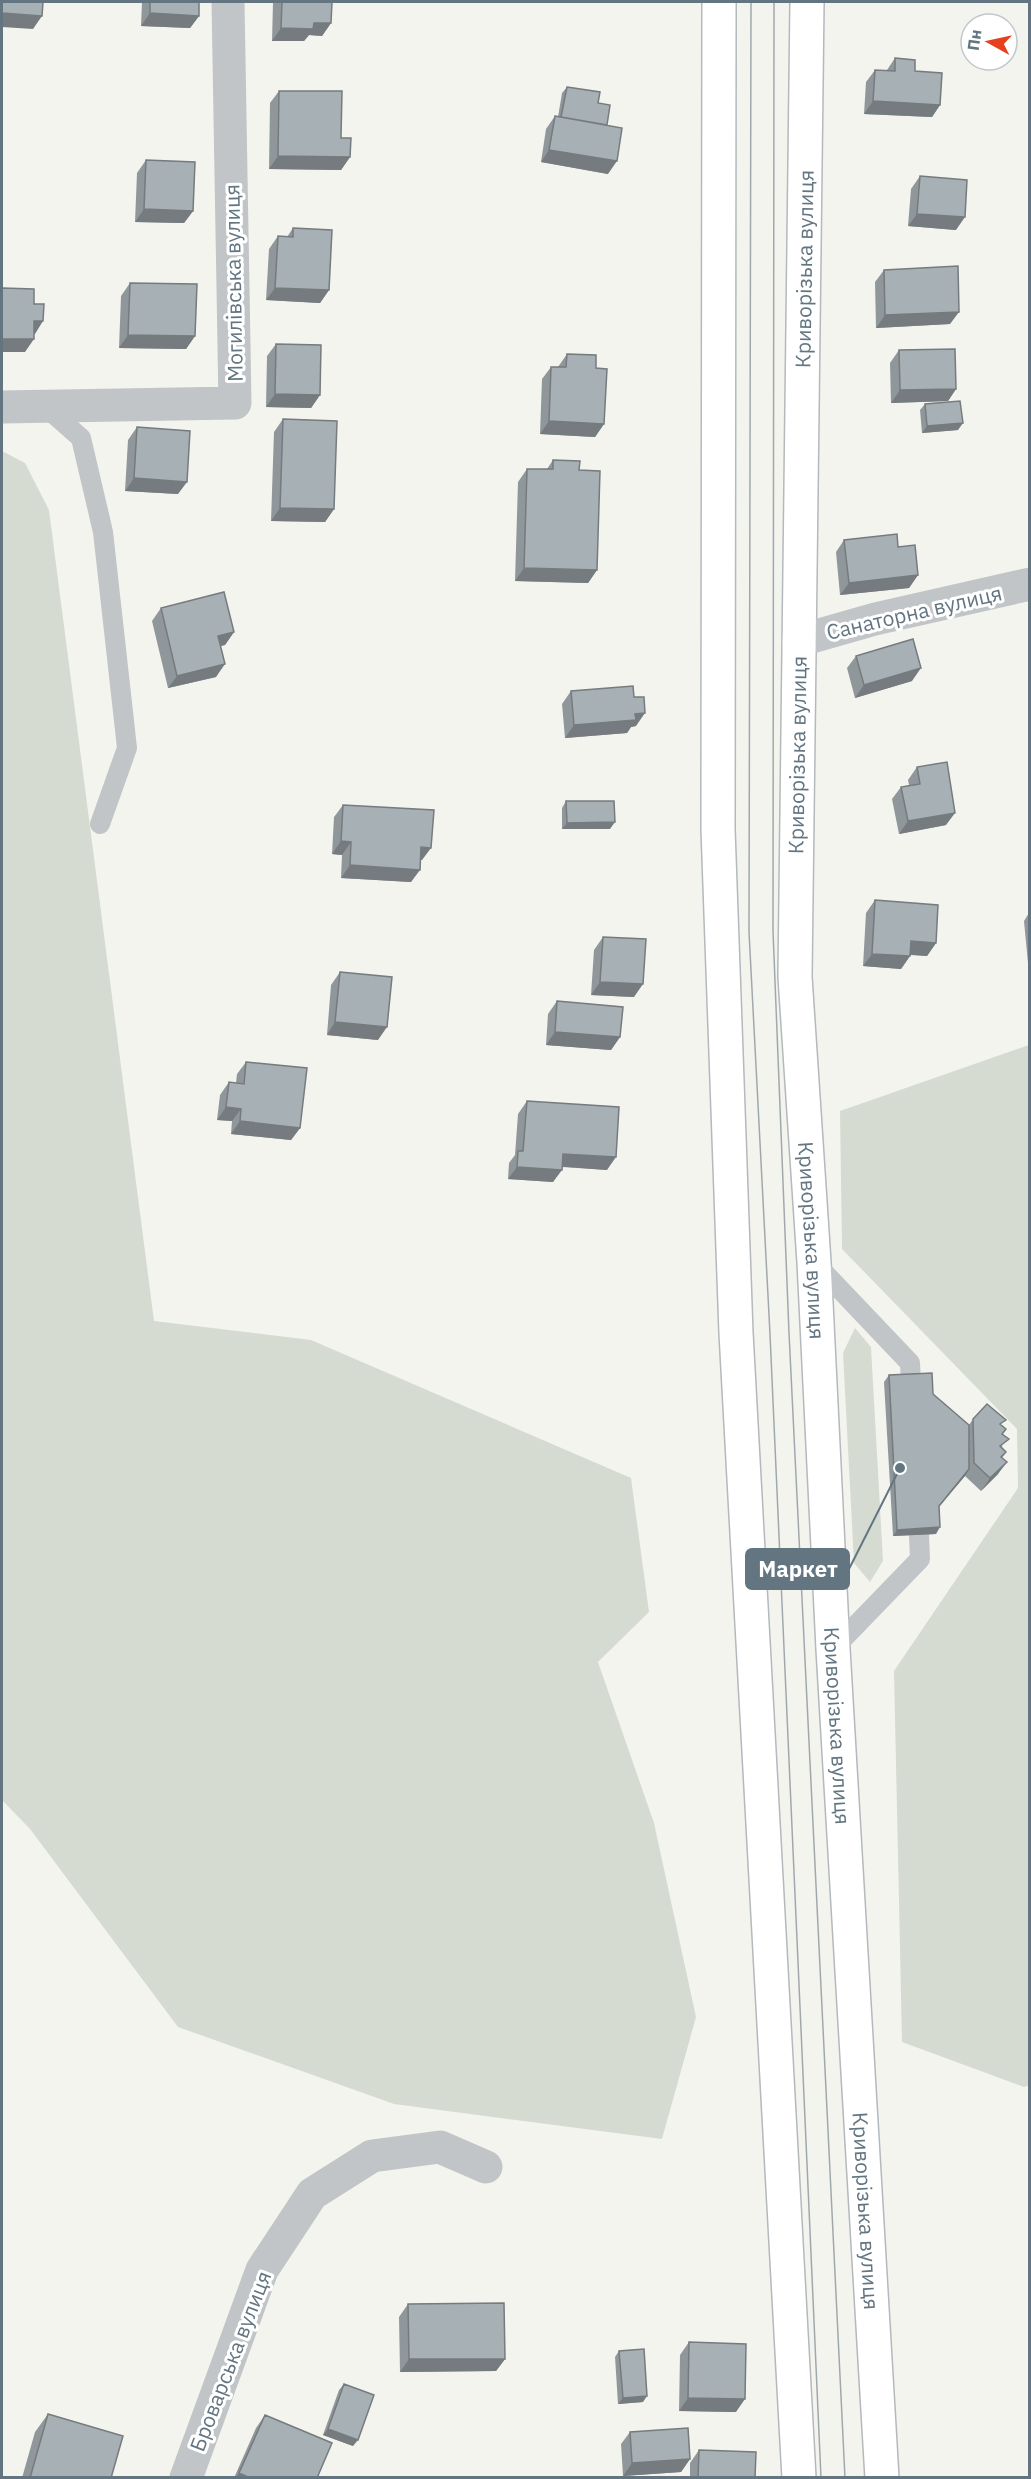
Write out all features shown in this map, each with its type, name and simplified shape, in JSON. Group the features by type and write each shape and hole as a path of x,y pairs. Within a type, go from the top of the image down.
{"main road":[{"path":"719,2 718,829 736,1333 799,2478"},
{"name":"Криворізька вулиця","path":"807,2 795,977 814,1262 833,1649 882,2478"}],"street":[{"name":"Могилівська вулиця","path":"2,407 235,403 228,2"},
{"name":"Санаторна вулиця","path":"798,641 876,619 1029,584"},
{"name":"Броварська вулиця","path":"186,2478 262,2270 312,2194 372,2156 440,2147 486,2166"}],"lane":[{"path":"47,408 81,438 103,532 127,748 100,824"},
{"path":"814,1262 910,1364 911,1381"},
{"path":"833,1649 920,1559 919,1535"}],"shaded area":[{"path":"2,451 25,463 49,510 154,1321 311,1340 631,1478 649,1612 598,1662 654,1823 696,2017 662,2139 394,2104 178,2027 30,1829 2,1800"},
{"path":"1029,1045 1030,2085 1024,2087 902,2042 894,1671 1018,1488 1017,1429 842,1249 840,1111"},
{"path":"855,1328 871,1347 883,1561 870,1582 854,1563 843,1353"}],"building":[{"path":"2,2 43,2 42,16 2,13"},
{"path":"150,2 199,2 199,16 150,13"},
{"path":"282,2 332,2 331,23 314,23 313,29 281,28"},
{"path":"895,58 915,60 915,71 942,73 940,105 873,101 875,70 895,71"},
{"path":"567,87 600,92 598,103 610,105 607,125 561,117"},
{"path":"279,91 342,91 341,138 351,138 350,157 278,156"},
{"path":"555,116 622,128 617,161 549,150"},
{"path":"146,160 195,162 193,211 144,209"},
{"path":"920,176 967,180 965,217 917,214"},
{"path":"293,228 332,230 329,290 275,288 278,236 293,237"},
{"path":"958,266 959,312 885,315 884,270"},
{"path":"130,283 197,284 195,336 128,335"},
{"path":"2,288 34,289 34,304 44,304 43,321 34,321 34,339 2,339"},
{"path":"276,344 321,345 320,395 275,394"},
{"path":"955,349 956,389 900,390 899,350"},
{"path":"567,354 596,355 596,368 607,369 604,424 549,421 551,367 566,367"},
{"path":"960,401 963,423 927,426 925,404"},
{"path":"283,419 337,421 334,509 280,508"},
{"path":"137,427 190,431 187,482 134,478"},
{"path":"553,460 580,461 579,470 600,471 597,570 524,568 527,469 553,469"},
{"path":"897,534 898,547 915,545 918,575 849,583 844,540"},
{"path":"224,592 234,632 218,636 225,664 177,676 161,608"},
{"path":"913,639 921,668 864,685 856,656"},
{"path":"633,686 634,697 644,697 645,713 635,714 636,720 574,725 571,691"},
{"path":"947,762 955,813 908,821 901,787 920,784 917,767"},
{"path":"566,801 614,801 615,822 567,823"},
{"path":"343,805 434,810 431,848 421,847 420,870 350,865 351,842 341,841"},
{"path":"875,900 938,905 936,943 911,941 910,956 872,954"},
{"path":"603,937 646,939 643,984 600,982"},
{"path":"340,972 392,977 387,1027 335,1022"},
{"path":"557,1001 623,1007 620,1037 555,1032"},
{"path":"246,1062 307,1068 300,1128 240,1121 241,1109 226,1107 229,1082 244,1084"},
{"path":"527,1101 619,1107 616,1157 563,1154 562,1170 517,1167 518,1151 523,1151"},
{"path":"932,1373 933,1394 969,1425 969,1469 939,1506 940,1527 897,1530 889,1375"},
{"path":"987,1404 1006,1420 1000,1424 1006,1429 1002,1434 1009,1439 1000,1446 1006,1452 1001,1457 1007,1462 990,1478 974,1463 973,1419"},
{"path":"504,2303 505,2359 409,2359 408,2304"},
{"path":"689,2342 746,2344 745,2399 688,2398"},
{"path":"644,2349 647,2396 623,2398 619,2351"},
{"path":"344,2384 374,2395 358,2440 328,2429"},
{"path":"48,2414 123,2436 111,2478 30,2478"},
{"path":"265,2415 332,2443 317,2478 250,2478 239,2473"},
{"path":"688,2428 690,2459 632,2463 630,2432"},
{"path":"699,2450 756,2452 755,2478 698,2478"}],"tram line":[{"path":"751,2 749,932 770,1334 821,2478"},
{"path":"774,2 773,931 789,1333 845,2478"}],"place":[{"name":"Маркет","path":"900,1468"}]}
